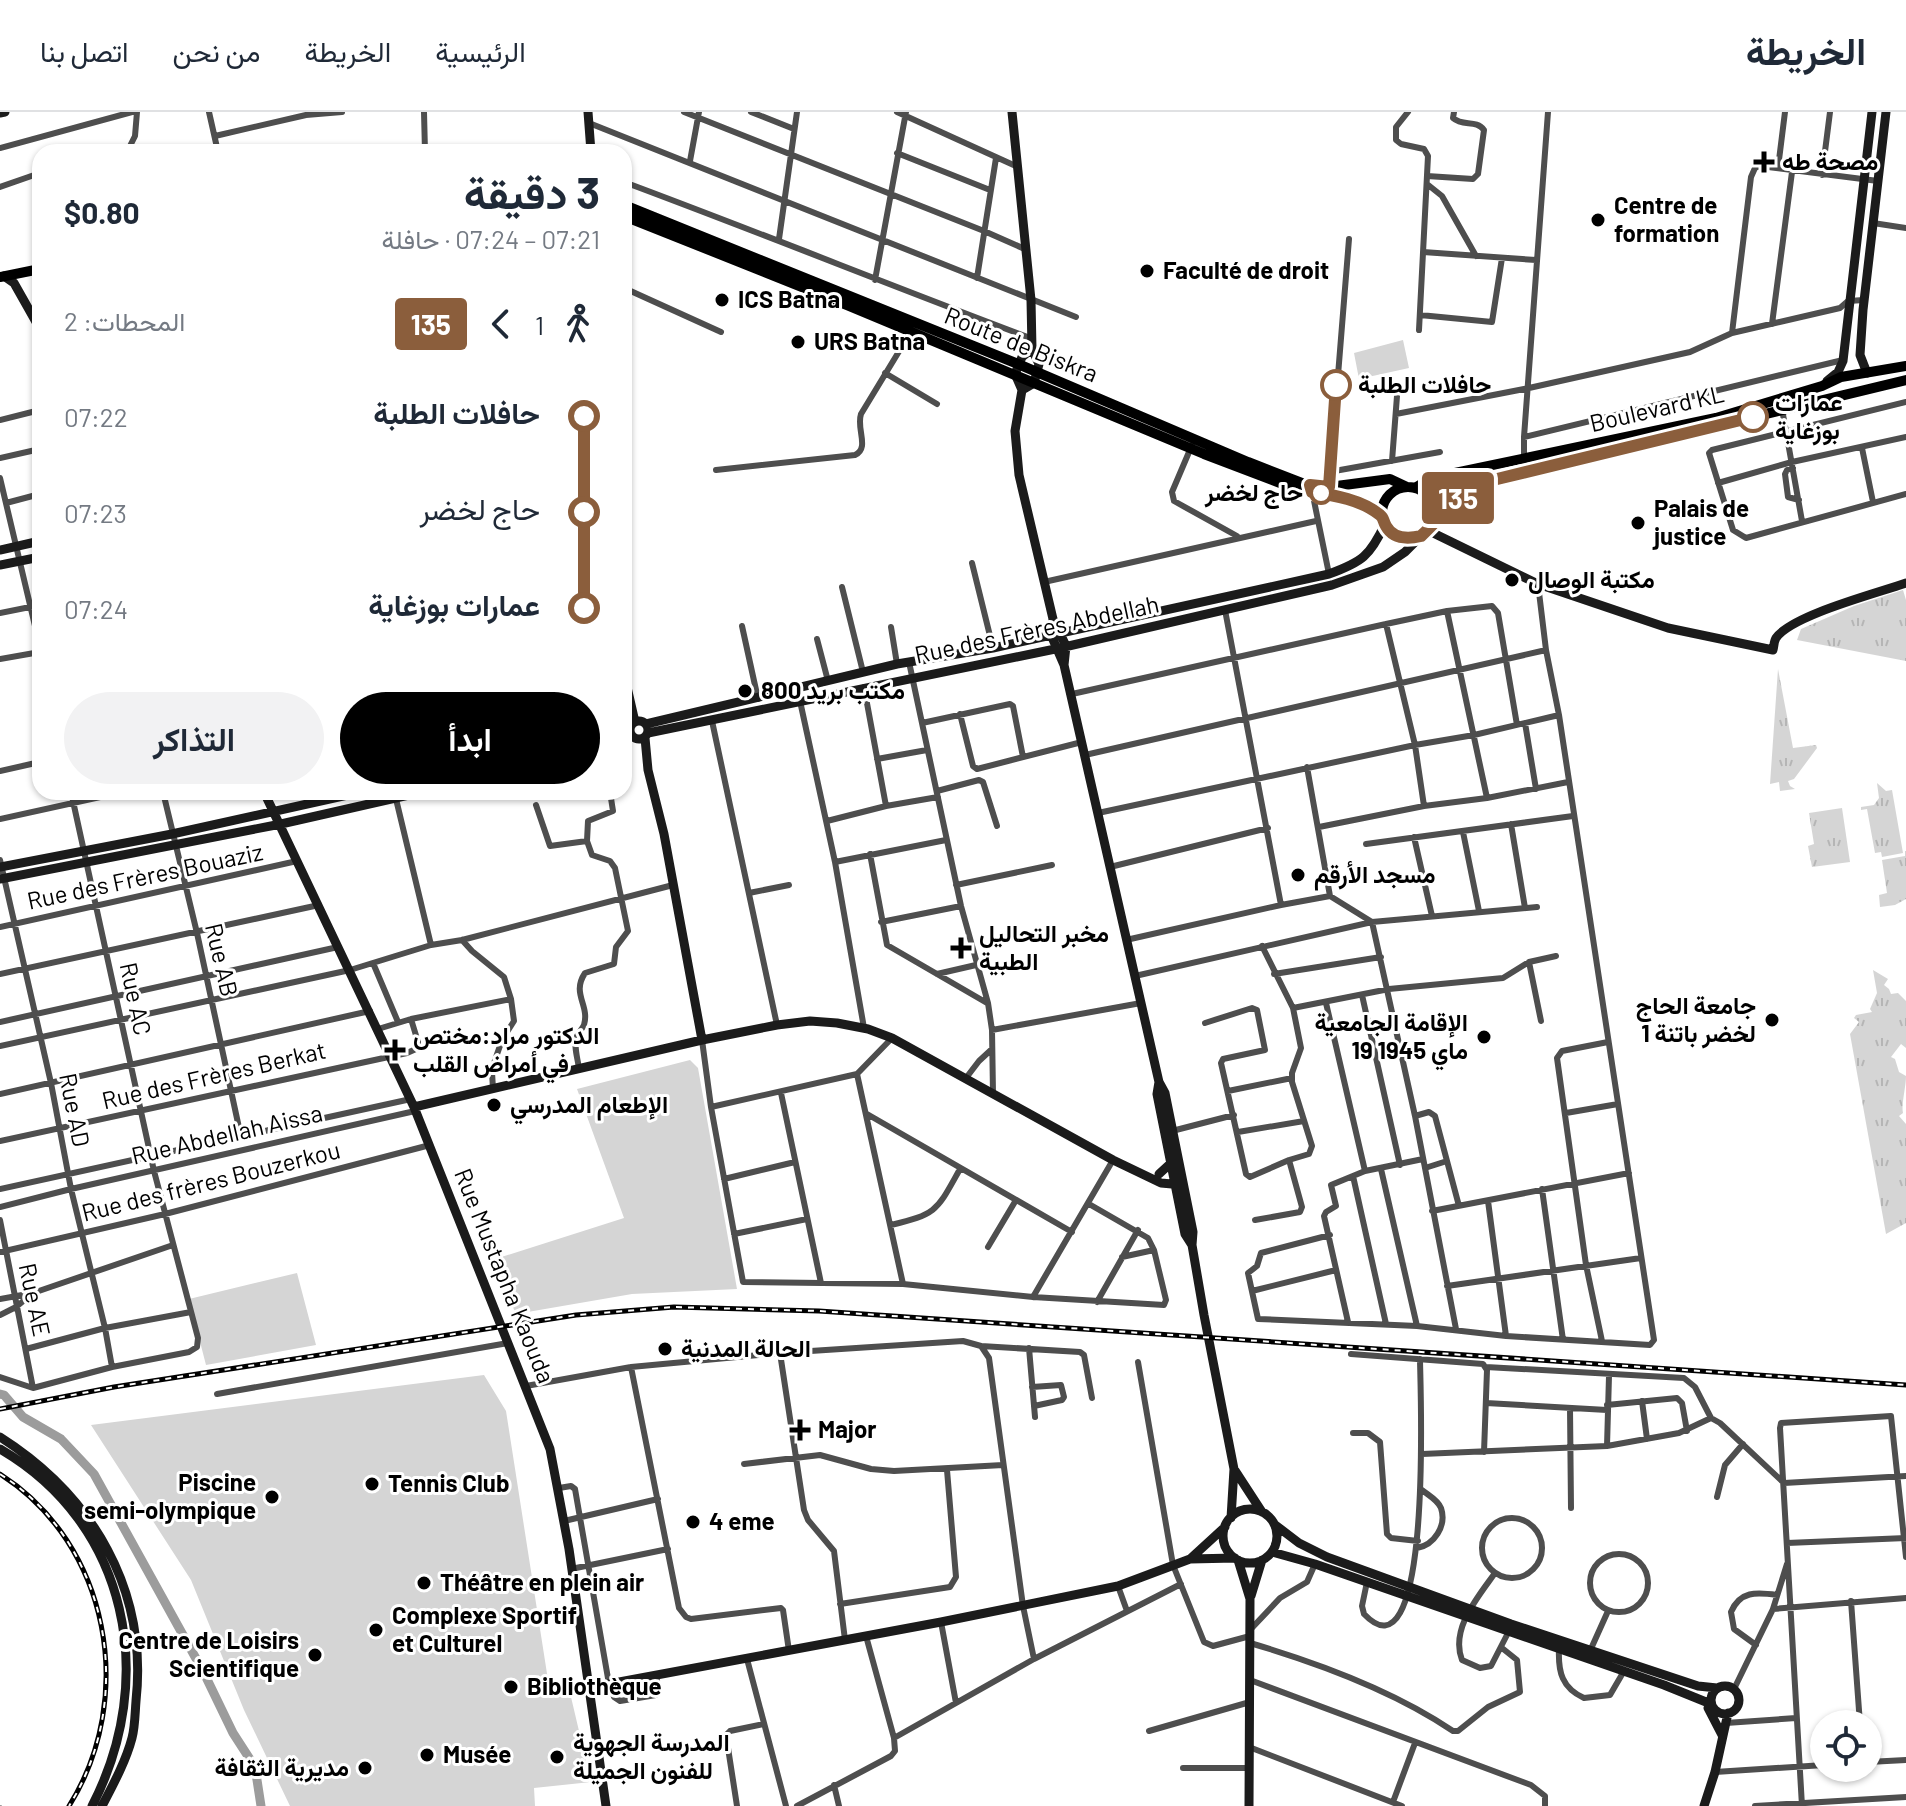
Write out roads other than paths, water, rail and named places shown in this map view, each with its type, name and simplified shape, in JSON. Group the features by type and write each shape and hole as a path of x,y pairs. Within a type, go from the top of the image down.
{"main road":[{"path":"1839,396 1844,310 1848,301 1872,112"},
{"path":"1855,392 1862,374 1860,355 1864,305 1886,112"},
{"path":"1010,113 1027,250 1033,344 1039,364 1036,378 1022,390"},
{"path":"588,117 590,144"},
{"path":"1861,195 1876,196"},
{"name":"Route de Biskra","path":"632,208 1293,488 1311,489 1390,479 1411,487"},
{"name":"Route de Biskra","path":"632,219 913,327"},
{"path":"2,276 32,270"},
{"path":"2,276 14,283 32,314"},
{"path":"1033,344 1016,369 1022,390 1016,447 1019,475 1053,619 1066,646 1064,665"},
{"name":"Boulevard KL","path":"1411,487 1431,478 1716,418 1822,386 1842,368 1862,374 1906,366"},
{"name":"Boulevard KL","path":"1426,531 1462,495 1493,480 1906,380"},
{"path":"1426,531 1434,510 1428,496 1411,487 1391,493 1383,507 1384,520 1390,531 1404,538 1426,531 1538,584 1668,628 1773,650 1775,639 1806,618 1906,583"},
{"name":"Route de Biskra","path":"1311,489 1343,498 1384,520"},
{"name":"Rue des Frères Abdellah","path":"636,732 897,664 993,648 1329,574 1364,558 1373,550 1384,520"},
{"name":"Rue des Frères Abdellah","path":"636,732 712,721 1066,646 1332,585 1383,567 1405,552 1426,531"},
{"path":"0,550 32,543"},
{"path":"0,565 32,559"},
{"path":"1053,619 1051,635 1072,694 1159,1082 1157,1090 1193,1236 1211,1356 1234,1469 1231,1518"},
{"path":"636,732 648,770 673,885 702,1040"},
{"name":"Rue Mustapha Kaouda","path":"268,800 413,1105 550,1449 559,1488 606,1806"},
{"path":"0,864 172,834 328,800"},
{"path":"2,878 391,800"},
{"path":"413,1105 702,1040 810,1021 864,1028 892,1038 1113,1160 1145,1174 1179,1180"},
{"path":"1168,1132 1171,1163 1179,1180 1185,1234 1192,1245"},
{"path":"1160,1178 1171,1163"},
{"path":"1160,1178 1168,1192 1179,1200"},
{"path":"0,1437 37,1462 74,1499 106,1547 129,1605 139,1674 132,1738 102,1806"},
{"path":"0,1449 33,1471 68,1505 98,1553 120,1608 128,1674 121,1735 92,1806"},
{"path":"1234,1469 1262,1512 1274,1524 1317,1552 1407,1591 1589,1654 1698,1686 1727,1686 1734,1689 1739,1701 1727,1718 1704,1806"},
{"path":"1190,1559 1240,1511 1251,1509 1262,1512"},
{"path":"587,1688 1118,1586 1190,1559 1236,1559 1254,1563 1272,1552 1277,1534 1274,1524"},
{"path":"1225,1527 1224,1541 1236,1559 1250,1599"},
{"path":"1272,1552 1367,1582 1407,1591"},
{"path":"1249,1806 1250,1599 1262,1560"},
{"path":"1510,1628 1559,1649 1589,1654 1624,1671 1701,1699 1727,1718"},
{"path":"1711,1704 1717,1688"},
{"path":"1701,1699 1722,1735"}],"street":[{"path":"0,148 135,112 135,136 131,144"},
{"path":"209,112 216,144"},
{"path":"215,136 306,115 342,112"},
{"path":"424,112 425,144"},
{"path":"684,112 699,115 1027,250"},
{"path":"751,112 794,129"},
{"path":"779,239 797,112"},
{"path":"897,112 1018,167"},
{"path":"1408,112 1396,127 1396,140 1427,151 1419,330"},
{"path":"1427,180 1473,179 1478,174 1484,130 1475,123 1458,122 1453,118 1454,112"},
{"path":"1524,472 1548,112"},
{"path":"1778,168 1785,112"},
{"path":"1822,175 1830,112"},
{"path":"875,280 905,114"},
{"path":"690,161 699,115"},
{"path":"588,117 785,201 1076,317"},
{"path":"897,153 990,190"},
{"path":"977,278 996,158"},
{"path":"1732,333 1751,177 1755,168 1760,166 1878,181"},
{"path":"1772,324 1792,172"},
{"path":"0,187 32,176"},
{"path":"1427,180 1442,196 1476,256"},
{"path":"632,185 779,239 1033,344"},
{"path":"1873,223 1906,228"},
{"path":"1329,487 1349,239"},
{"path":"1423,252 1536,260"},
{"path":"1420,315 1492,322 1502,258"},
{"path":"632,292 721,332"},
{"path":"1848,301 1864,305"},
{"path":"1396,414 1690,352 1732,333 1864,305"},
{"path":"716,470 858,454 863,447 858,425 860,418 913,327"},
{"path":"1524,437 1842,368"},
{"path":"885,373 937,404"},
{"path":"1392,461 1397,396"},
{"path":"1906,402 1710,451 1733,530 1741,537 1906,494"},
{"path":"1782,409 1793,465"},
{"path":"0,420 32,412"},
{"path":"1718,483 1905,437 1906,448"},
{"path":"1193,444 1172,492 1174,501 1238,537"},
{"path":"1862,448 1873,502"},
{"path":"0,458 32,451"},
{"path":"1329,472 1440,452"},
{"path":"1793,465 1785,474 1788,497 1799,500 1802,521"},
{"path":"0,478 32,615"},
{"path":"1311,489 1332,585"},
{"path":"6,503 32,496"},
{"path":"1044,582 1316,521"},
{"path":"972,563 993,648"},
{"path":"1330,1235 1261,1253 1257,1266 1248,1273 1259,1319 1417,1326 1506,1336 1650,1345 1654,1340 1538,584"},
{"path":"842,587 863,672"},
{"path":"1072,694 1386,624 1487,605 1495,608 1536,789"},
{"path":"0,613 30,607"},
{"path":"1225,610 1281,905"},
{"path":"1447,611 1487,798"},
{"path":"1386,624 1415,745 1424,806"},
{"path":"742,626 758,699"},
{"path":"891,627 897,664"},
{"path":"817,639 828,681"},
{"path":"1085,755 1546,650"},
{"path":"0,659 32,651"},
{"path":"909,662 956,885 988,1003 992,1030 993,1094"},
{"path":"864,687 886,806"},
{"path":"800,701 827,821 864,1028"},
{"path":"922,723 1012,704 1023,757"},
{"path":"960,714 973,766 977,769 1082,742"},
{"path":"1098,813 1559,715"},
{"path":"712,721 777,1025"},
{"path":"877,759 927,750"},
{"path":"0,771 32,764"},
{"path":"1307,767 1330,896"},
{"path":"827,821 937,794 979,780 983,782 997,826"},
{"path":"1319,827 1568,782"},
{"name":"Rue AC","path":"72,800 150,1156 198,1338 194,1350 112,1367"},
{"path":"0,819 90,800"},
{"name":"Rue AB","path":"165,800 241,1137"},
{"path":"396,800 431,945"},
{"path":"579,1069 575,1042 584,1025 584,1017 579,983 585,973 616,962 616,947 628,931 613,864 592,855 587,841 588,821 613,811 611,800"},
{"path":"536,805 550,846 587,841"},
{"path":"1366,844 1573,816"},
{"path":"1511,824 1525,908"},
{"path":"1110,867 1268,828"},
{"path":"1463,832 1479,911"},
{"path":"1414,837 1432,916"},
{"path":"835,862 946,840"},
{"path":"870,854 887,945 988,1003"},
{"name":"Rue des Frères Bouaziz","path":"0,927 297,861"},
{"name":"Rue AD","path":"0,864 112,1367"},
{"path":"956,885 1052,865"},
{"path":"0,1046 350,970 431,945 462,940 673,885"},
{"path":"749,893 789,885"},
{"path":"1126,940 1330,896 1372,922 1389,989 1456,1329"},
{"path":"0,974 319,905"},
{"path":"881,922 961,906"},
{"path":"1135,976 1372,922 1537,907"},
{"path":"462,940 504,977 511,999 514,1021 502,1040 495,1060 493,1089"},
{"path":"1205,1023 1252,1008 1257,1010 1265,1050 1222,1060 1248,1176 1309,1154 1312,1146 1292,1078 1301,1048 1293,1008 1262,946"},
{"path":"0,1022 338,947"},
{"path":"1293,1008 1389,989 1503,978 1529,962 1556,956"},
{"path":"1274,974 1381,957"},
{"path":"1529,962 1541,1021"},
{"path":"373,963 398,1022"},
{"path":"937,974 976,965"},
{"path":"1362,995 1400,1165"},
{"path":"378,1029 411,1019 511,999"},
{"path":"992,1030 1141,1003"},
{"path":"1326,1003 1365,1171"},
{"path":"0,1094 370,1011"},
{"path":"389,1055 407,1053 418,1046 411,1019"},
{"path":"711,1107 857,1074 892,1038"},
{"path":"702,1040 743,1282 903,1284 1033,1297 1164,1305 1166,1300 1154,1250 1148,1238 1089,1204"},
{"path":"1602,1341 1586,1265 1577,1181 1557,1058 1559,1053 1608,1042"},
{"path":"966,1078 992,1049"},
{"name":"Rue des Frères Berkat","path":"0,1141 389,1055"},
{"path":"857,1074 903,1284"},
{"path":"1228,1091 1292,1078"},
{"path":"781,1093 821,1283"},
{"path":"1566,1113 1618,1104"},
{"path":"0,1189 241,1137 413,1105"},
{"name":"Rue Abdellah Aissa","path":"0,1207 413,1105"},
{"path":"1415,1116 1429,1112 1435,1116 1459,1206"},
{"path":"867,1114 1072,1232"},
{"path":"1168,1132 1234,1115"},
{"path":"1238,1132 1304,1121"},
{"name":"Rue des frères Bouzerkou","path":"3,1252 165,1214 430,1145"},
{"path":"1348,1322 1324,1216 1336,1206 1331,1185 1365,1171 1423,1159"},
{"path":"1033,1297 1113,1160"},
{"path":"1255,1220 1302,1210 1289,1160"},
{"path":"1425,1168 1447,1161"},
{"path":"724,1179 795,1162"},
{"path":"891,1225 923,1218 938,1208 960,1169"},
{"path":"1381,1169 1417,1326"},
{"path":"1432,1211 1629,1173"},
{"path":"1353,1176 1386,1324"},
{"path":"1542,1189 1563,1340"},
{"path":"988,1247 1016,1200"},
{"path":"1488,1201 1506,1336"},
{"path":"734,1234 807,1219"},
{"name":"Rue AE","path":"0,1220 3,1252 33,1388"},
{"path":"1097,1302 1138,1230"},
{"path":"0,1299 33,1293 173,1245"},
{"path":"1122,1257 1154,1250"},
{"path":"1447,1286 1641,1258"},
{"path":"1252,1291 1336,1270"},
{"path":"0,1315 33,1293"},
{"path":"26,1349 105,1328 191,1312"},
{"path":"526,1386 631,1367 963,1341 981,1346 1075,1351 1084,1355 1092,1398"},
{"path":"217,1394 508,1343"},
{"path":"981,1346 989,1358 1023,1606 1034,1659"},
{"path":"1029,1348 1035,1417"},
{"path":"780,1353 806,1515 834,1551 845,1640"},
{"path":"1351,1354 1609,1376 1684,1378 1695,1387 1711,1418 1784,1483 1906,1476"},
{"path":"1367,1582 1362,1610 1366,1618 1379,1625 1387,1624 1395,1619 1407,1591 1418,1545 1422,1490 1420,1359"},
{"path":"1138,1362 1173,1565 1207,1645 1250,1636 1280,1598 1307,1582 1315,1564"},
{"path":"0,1377 33,1388 112,1367"},
{"path":"631,1367 679,1608 691,1619 778,1607 783,1610 789,1651"},
{"path":"1484,1452 1486,1367"},
{"path":"1607,1446 1609,1376"},
{"path":"1032,1387 1061,1385 1064,1388 1062,1400 1034,1406"},
{"path":"1486,1403 1607,1408 1642,1401 1680,1399 1687,1431"},
{"path":"1642,1401 1647,1439"},
{"path":"1570,1408 1571,1508"},
{"path":"1802,1804 1780,1428 1783,1422 1891,1416 1906,1557"},
{"path":"1422,1454 1607,1446 1687,1431 1711,1418"},
{"path":"1353,1433 1368,1433 1380,1442 1387,1534 1391,1538 1425,1547 1433,1540 1442,1520 1440,1505 1422,1490"},
{"path":"1717,1497 1725,1465 1743,1444"},
{"path":"744,1464 828,1456 871,1469 894,1471 1003,1465"},
{"path":"840,1604 954,1584 956,1577 947,1470"},
{"path":"559,1488 574,1487 609,1684 614,1697 625,1701 657,1694 656,1675"},
{"path":"564,1521 658,1499"},
{"path":"1518,1518 1529,1523 1538,1532 1543,1544 1539,1563 1520,1578 1507,1578 1495,1573 1483,1558 1485,1534 1494,1524 1505,1519 1518,1518"},
{"path":"1787,1543 1905,1538"},
{"path":"571,1569 668,1549"},
{"path":"1618,1554 1630,1556 1644,1568 1648,1580 1647,1592 1641,1603 1632,1610 1620,1613 1608,1611 1598,1604 1591,1593 1589,1581 1593,1569 1606,1557 1618,1554"},
{"path":"1734,1689 1773,1609 1788,1559"},
{"path":"1495,1573 1468,1613 1458,1642 1460,1656 1465,1663 1485,1669 1494,1663 1510,1628"},
{"path":"894,1738 1034,1659 1181,1584"},
{"path":"1118,1586 1127,1611"},
{"path":"1756,1645 1734,1629 1731,1612 1740,1597 1747,1594 1777,1595"},
{"path":"1773,1609 1906,1598"},
{"path":"1851,1601 1859,1710"},
{"path":"1589,1654 1608,1611"},
{"path":"941,1622 956,1703"},
{"path":"797,1806 891,1756 895,1748 866,1636"},
{"path":"1250,1636 1407,1702 1453,1731 1458,1731 1488,1707 1520,1692 1517,1660 1502,1648"},
{"path":"1559,1649 1559,1666 1565,1685 1584,1698 1610,1695 1624,1671"},
{"path":"747,1659 786,1806"},
{"path":"1250,1680 1531,1785 1545,1796 1545,1806"},
{"path":"1149,1731 1250,1702"},
{"path":"1727,1718 1796,1718"},
{"path":"737,1806 726,1735 730,1731 764,1724"},
{"path":"1393,1802 1415,1743"},
{"path":"1249,1747 1402,1806"},
{"path":"1882,1761 1906,1760"},
{"path":"1715,1772 1810,1766"},
{"path":"1183,1768 1249,1768"},
{"path":"834,1785 839,1806"},
{"path":"1755,1806 1906,1797"}],"waterway":[{"path":"0,1394 23,1417 61,1439 94,1474 204,1673 233,1733 255,1767 261,1806"}],"railway":[{"path":"0,1409 114,1387 576,1315 674,1307 819,1311 1906,1385"},
{"path":"0,1474 37,1504 67,1540 88,1581 101,1626 106,1672 102,1718 90,1764 69,1806"}],"place":[{"name":"مصحة طه","path":"1764,162"},
{"name":"Centre de formation","path":"1598,220"},
{"name":"Faculté de droit","path":"1147,271"},
{"name":"ICS Batna","path":"722,300"},
{"name":"URS Batna","path":"798,342"},
{"name":"حافلات الطلبة","path":"1336,385"},
{"name":"عمارات بوزغاية","path":"1753,417"},
{"name":"حاج لخضر","path":"1321,493"},
{"name":"Palais de justice","path":"1638,523"},
{"name":"مكتبة الوصال","path":"1512,580"},
{"name":"مكتب بريد 800","path":"745,691"},
{"name":"مسجد الأرقم","path":"1298,875"},
{"name":"مخبر التحاليل الطبية","path":"961,948"},
{"name":"جامعة الحاج لخضر باتنة 1","path":"1772,1020"},
{"name":"الإقامة الجامعية 19 ماي 1945","path":"1484,1037"},
{"name":"الدكتور مراد:مختص في أمراض القلب","path":"395,1050"},
{"name":"الإطعام المدرسي","path":"494,1105"},
{"name":"الحالة المدنية","path":"665,1349"},
{"name":"Major","path":"800,1430"},
{"name":"Tennis Club","path":"372,1484"},
{"name":"Piscine semi-olympique","path":"272,1497"},
{"name":"4 eme","path":"693,1522"},
{"name":"Théâtre en plein air","path":"424,1583"},
{"name":"Complexe Sportif et Culturel","path":"376,1630"},
{"name":"Centre de Loisirs Scientifique","path":"315,1655"},
{"name":"Bibliothèque","path":"511,1687"},
{"name":"Musée","path":"427,1755"},
{"name":"المدرسة الجهوية للفنون الجميلة","path":"557,1757"},
{"name":"مديرية الثقافة","path":"365,1768"}]}
